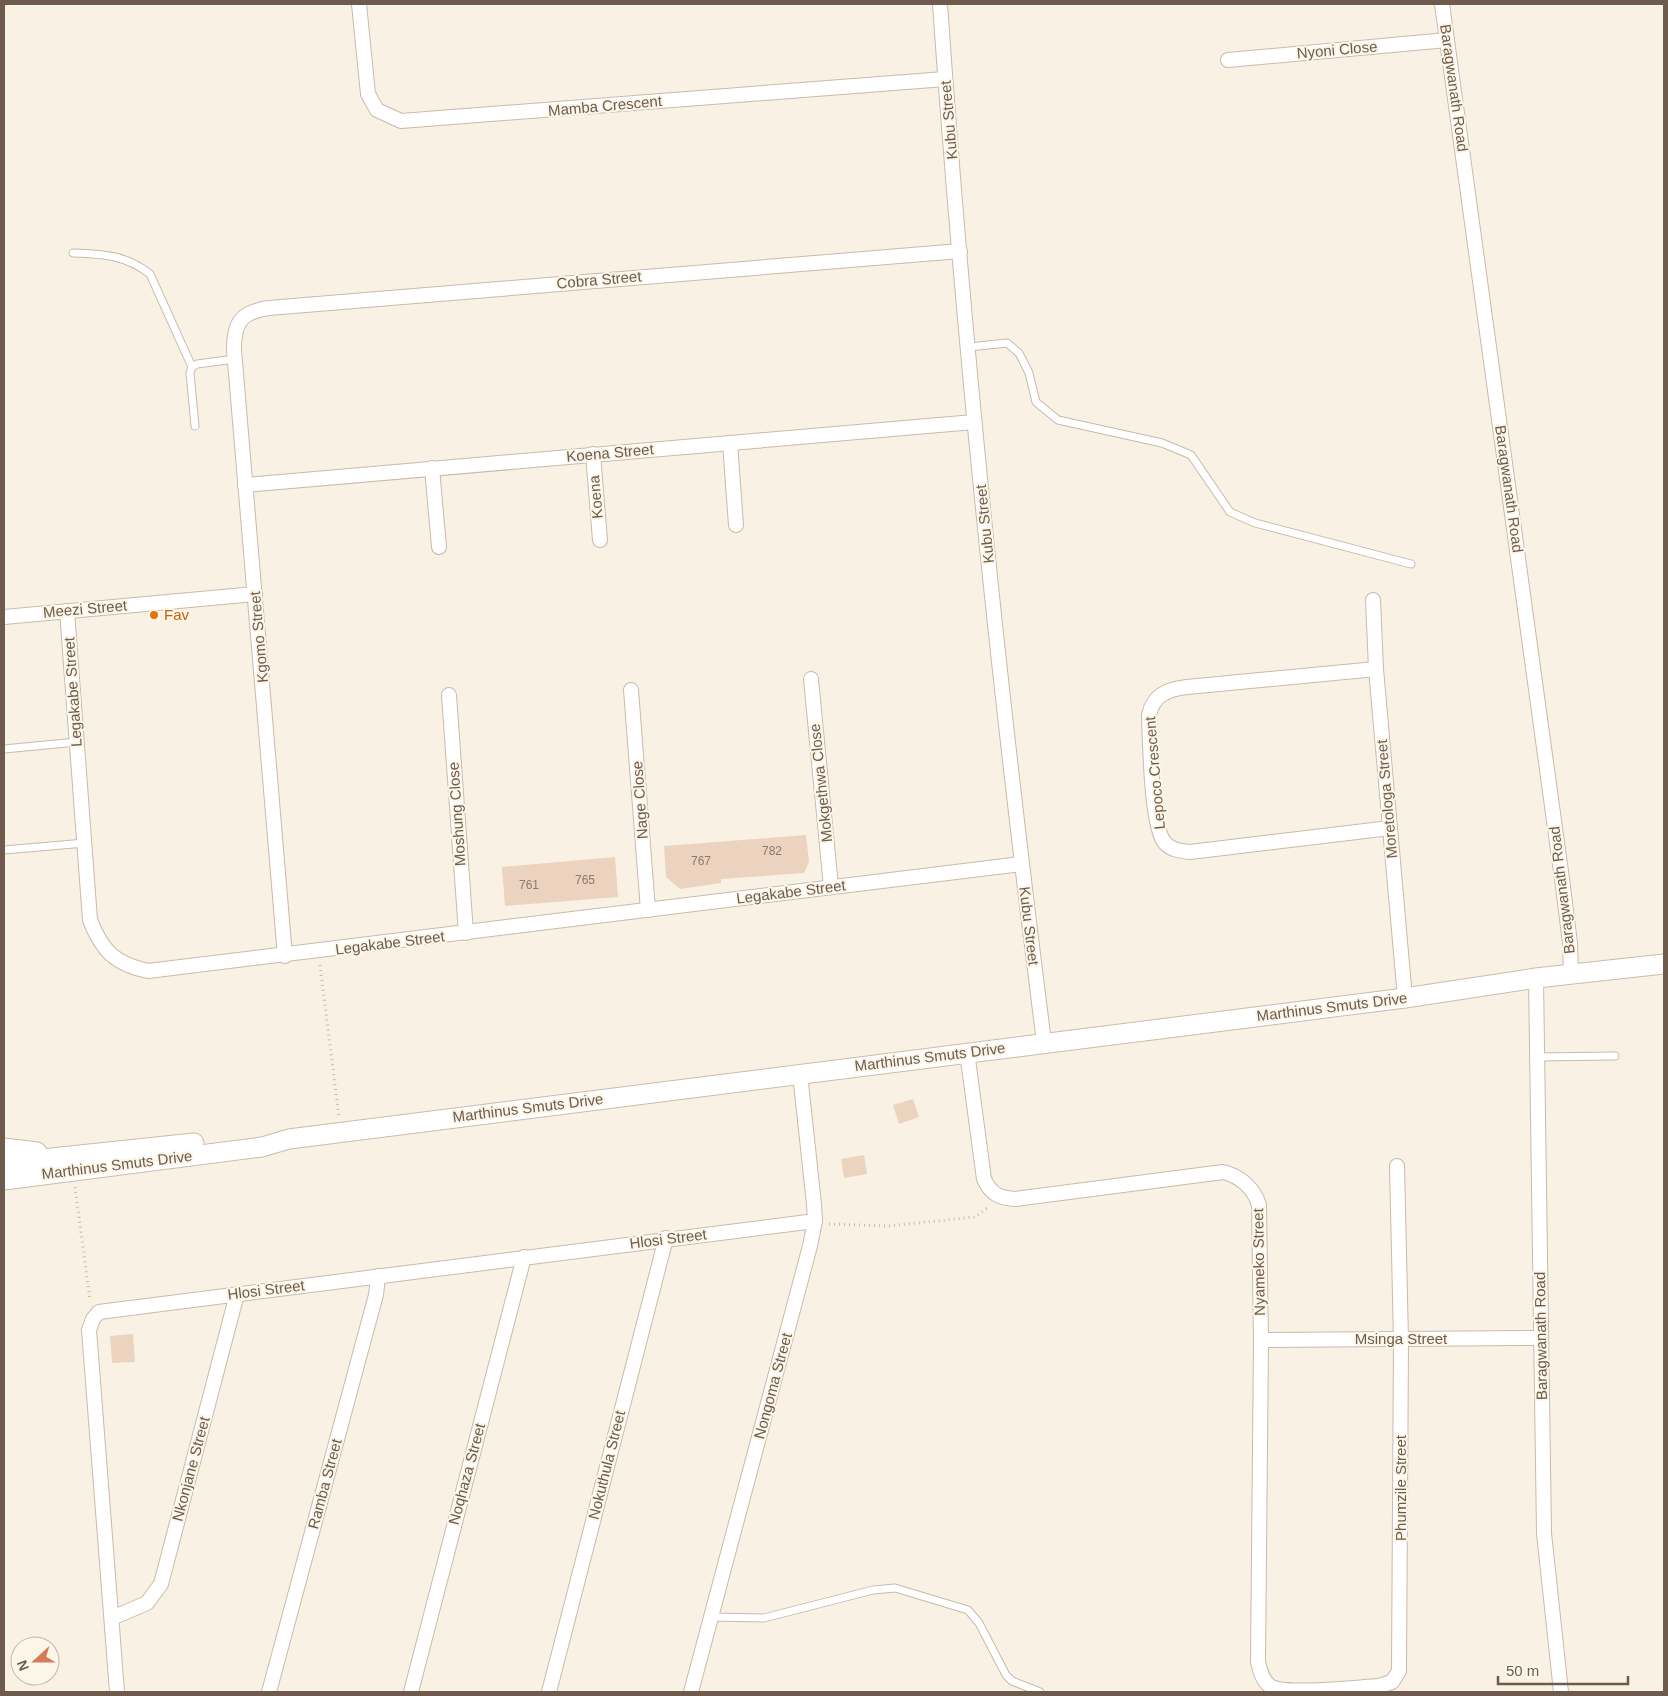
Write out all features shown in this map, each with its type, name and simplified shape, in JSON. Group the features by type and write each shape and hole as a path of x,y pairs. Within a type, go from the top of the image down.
{"street":[{"name":"Mamba Crescent","path":"359,4 368,94 377,110 401,121 945,79"},
{"name":"Kubu Street","path":"940,4 974,422 1021,864 1044,1042"},
{"name":"Baragwanath Road","path":"1442,4 1562,879 1570,943 1571,975"},
{"name":"Nyoni Close","path":"1228,60 1447,40"},
{"name":"Cobra Street","path":"241,319 251,311 269,308 960,250"},
{"name":"Kgomo Street","path":"241,319 235,332 235,359 285,956"},
{"name":"Koena Street","path":"245,485 974,422"},
{"path":"730,443 736,525"},
{"name":"Koena","path":"592,454 600,540"},
{"path":"432,468 439,546"},
{"name":"Meezi Street","path":"4,617 255,594"},
{"name":"Moretologa Street","path":"1373,600 1376,669 1405,998"},
{"name":"Legakabe Street","path":"68,610 90,920 105,950 131,968 148,971 285,956 1021,864"},
{"name":"Lepoco Crescent","path":"1376,669 1187,686 1160,695 1152,703 1149,716 1156,825 1164,842 1169,847 1190,852 1390,828"},
{"name":"Mokgethwa Close","path":"811,679 831,887"},
{"name":"Nage Close","path":"631,690 648,910"},
{"name":"Moshung Close","path":"449,695 466,933"},
{"name":"Marthinus Smuts Drive","path":"4,1163 70,1163 262,1146 289,1139 341,1132 1405,998 1536,978 1664,964"},
{"name":"Baragwanath Road","path":"1536,978 1544,1533 1561,1692"},
{"path":"967,1052 983,1172 988,1188 1001,1198"},
{"name":"Nongoma Street","path":"691,1692 815,1222 800,1074"},
{"path":"4,1148 70,1163"},
{"name":"Marthinus Smuts Drive","path":"4,1180 70,1163"},
{"name":"Phumzile Street","path":"1268,1685 1287,1691 1379,1686 1392,1682 1399,1671 1401,1340 1397,1166"},
{"name":"Nyameko Street","path":"1001,1198 1015,1199 1223,1172 1234,1176 1254,1192 1259,1205 1261,1340 1258,1662 1260,1672 1268,1685"},
{"name":"Hlosi Street","path":"96,1314 110,1309 666,1238 815,1222"},
{"name":"Nokuthula Street","path":"549,1692 666,1238"},
{"name":"Noqhaza Street","path":"410,1692 524,1257"},
{"name":"Ramba Street","path":"269,1692 363,1345 378,1276"},
{"name":"Nkonjane Street","path":"112,1618 147,1603 161,1584 237,1294"},
{"path":"96,1314 89,1330 117,1692"},
{"name":"Msinga Street","path":"1261,1340 1541,1338"}],"lane":[{"path":"73,253 108,254 141,267 150,274 192,367"},
{"path":"968,347 1007,343 1019,353 1029,373 1036,402 1058,420 1162,443 1191,455 1230,512 1255,523 1411,564"},
{"path":"195,426 190,373 192,367 197,364 235,359"},
{"path":"4,749 77,742"},
{"path":"4,850 84,843"},
{"path":"1537,1057 1615,1056"},
{"path":"711,1617 764,1618 873,1590 894,1588 968,1610 979,1623 1006,1675 1012,1681 1040,1692"}],"path":[{"path":"318,952 341,1132"},
{"path":"70,1163 90,1303 96,1314"},
{"path":"815,1222 888,1226 975,1217 1001,1198"}],"building":[{"path":"806,835 809,862 804,873 721,879 721,883 680,889 666,877 664,846"},
{"path":"615,857 618,897 505,906 502,867"},
{"path":"913,1099 919,1117 899,1124 893,1105"},
{"path":"864,1155 867,1174 844,1178 841,1159"},
{"path":"133,1334 135,1362 112,1363 110,1336"}],"place":[{"name":"Fav","path":"154,615"}]}
